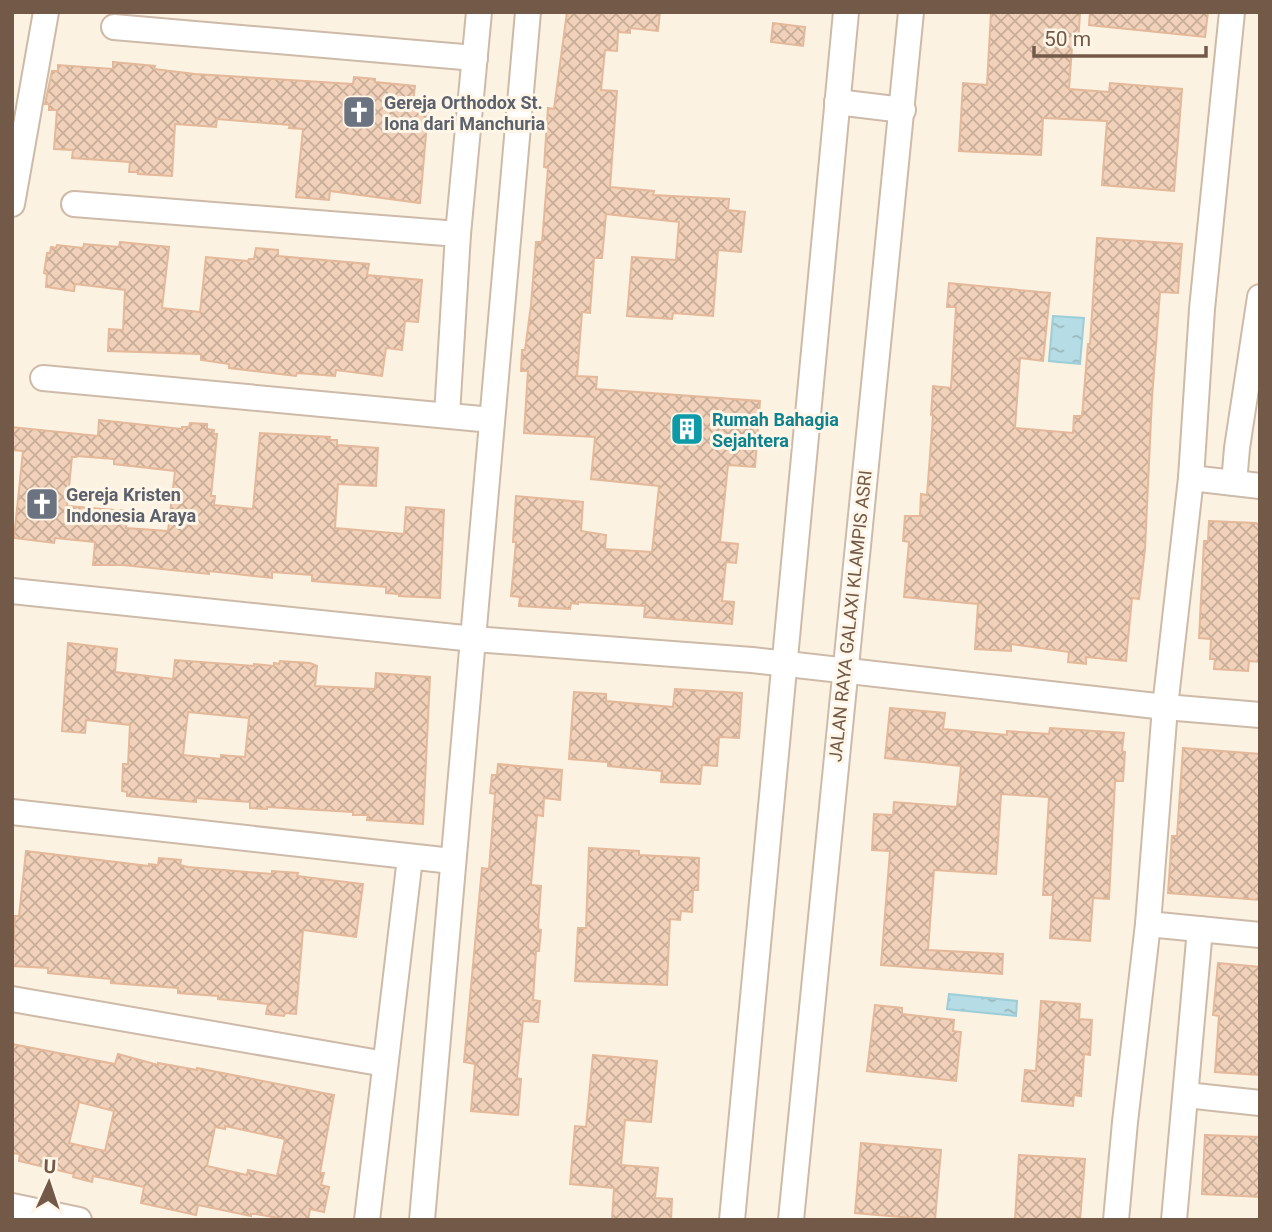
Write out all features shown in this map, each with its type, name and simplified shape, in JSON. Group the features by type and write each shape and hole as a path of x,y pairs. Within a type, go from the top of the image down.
{"street":[{"path":"12,204 46,12"},
{"path":"447,415 458,234 479,12"},
{"path":"422,1220 528,12"},
{"path":"732,1220 846,12"},
{"name":"JALAN RAYA GALAXI KLAMPIS ASRI","path":"791,1220 911,12"},
{"path":"1116,1220 1148,924 1165,707 1191,478 1202,309 1232,12"},
{"path":"114,27 475,58"},
{"path":"837,102 903,110"},
{"path":"74,204 458,234"},
{"path":"1234,483 1259,307"},
{"path":"43,377 492,421"},
{"path":"1191,478 1260,486"},
{"path":"12,591 474,639 752,660 1165,707 1260,715"},
{"path":"12,812 452,861"},
{"path":"367,1220 410,858"},
{"path":"1148,924 1260,935"},
{"path":"1174,1220 1200,929"},
{"path":"12,999 385,1064"},
{"path":"1186,1095 1260,1102"},
{"path":"12,1206 79,1220"}],"water":[{"path":"1053,316 1084,318 1080,364 1049,361"},
{"path":"949,994 1017,1001 1016,1016 947,1009"}],"building":[{"path":"567,12 660,12 658,31 630,28 630,33 618,32 617,51 605,50 601,90 617,91 610,187 654,191 653,195 729,199 728,210 745,212 741,252 718,250 713,316 673,313 672,319 627,316 632,257 676,260 679,222 606,214 602,258 594,258 590,313 582,312 577,376 597,377 596,389 760,401 755,467 728,465 720,542 738,544 736,563 726,562 722,601 734,602 732,624 644,617 645,606 578,602 571,603 570,609 519,606 520,597 511,596 516,542 513,542 516,496 583,502 581,531 606,535 605,549 652,552 659,486 591,479 595,437 524,433 528,371 521,371 522,350 525,350 531,305 536,242 542,242 548,168 544,167 548,108 554,109"},
{"path":"991,12 1080,12 1078,47 1072,47 1069,89 1109,92 1110,83 1182,89 1174,191 1102,185 1107,121 1043,118 1041,155 959,151 963,83 987,85"},
{"path":"1090,12 1208,12 1205,37 1089,25"},
{"path":"773,23 805,27 803,46 771,42"},
{"path":"113,62 155,66 154,69 195,74 353,84 354,77 415,86 412,110 428,112 420,203 330,191 329,200 296,197 303,129 289,128 290,125 217,119 216,127 175,124 172,176 129,172 130,162 72,158 73,150 54,149 57,110 49,110 49,104 45,104 52,71 58,71 58,65 113,69"},
{"path":"1097,238 1182,244 1178,293 1160,292 1145,549 1139,599 1132,598 1126,661 1086,657 1086,664 1068,662 1069,652 1011,644 1011,651 975,649 978,604 904,597 909,542 903,541 905,516 920,516 921,494 927,495 933,386 951,388 956,307 947,307 949,283 1050,293 1043,361 1020,358 1015,428 1073,433 1074,416 1082,416"},
{"path":"120,242 169,247 162,308 200,312 206,257 248,261 254,259 256,248 278,250 278,256 369,264 367,275 422,280 418,322 405,321 402,350 386,348 382,376 336,370 335,376 297,373 296,376 229,368 229,364 201,360 201,354 108,351 109,329 123,330 125,290 75,284 74,291 46,287 47,274 44,273 47,253 50,253 51,247 56,248 57,245 83,248 84,244 119,247"},
{"path":"99,420 182,429 189,427 190,423 207,424 207,429 214,430 213,434 217,434 211,496 215,496 214,505 253,509 260,433 330,437 329,440 337,440 337,445 378,448 376,486 338,484 335,528 404,534 406,507 444,510 440,598 399,596 386,593 386,587 312,581 312,575 272,572 272,578 209,571 209,574 123,565 93,565 95,542 55,538 54,543 14,538 23,451 12,450 12,427 98,436","holes":["72,457 114,459 114,464 175,471 168,531 126,528 127,511 67,506"]},
{"path":"1209,521 1256,523 1260,526 1260,662 1249,661 1248,671 1214,669 1215,659 1210,659 1211,639 1199,638 1204,541 1208,541"},
{"path":"68,643 117,649 115,672 173,679 175,660 254,666 274,666 274,663 279,664 280,661 310,663 317,666 315,686 375,689 376,673 430,677 423,824 367,820 368,815 353,815 353,812 250,808 250,802 196,798 196,802 127,796 127,792 122,791 123,764 128,764 130,725 86,720 85,733 62,731","holes":["188,712 249,718 245,757 221,755 221,759 183,755"]},
{"path":"675,689 742,693 739,738 719,737 717,766 702,765 700,784 661,782 662,771 569,759 574,692 606,694 606,701 673,707"},
{"path":"890,708 945,713 943,729 1007,735 1007,731 1049,734 1050,728 1124,733 1123,781 1115,781 1109,899 1093,898 1090,941 1050,938 1053,895 1043,895 1049,797 1001,794 996,874 934,870 928,950 1003,954 1002,974 881,965 890,851 872,850 874,814 893,815 894,802 957,807 961,766 885,758"},
{"path":"1183,748 1260,754 1260,900 1168,893 1172,836 1177,836"},
{"path":"498,764 562,770 560,800 544,798 543,816 537,815 531,885 541,886 538,929 541,930 539,951 536,951 533,1000 540,1001 538,1022 523,1021 517,1078 521,1079 518,1115 471,1111 475,1064 464,1062 482,868 489,869 495,794 490,793 492,775 497,775"},
{"path":"589,848 639,851 639,855 699,858 698,890 693,890 692,912 681,911 680,920 670,919 667,985 575,981 578,928 586,928"},
{"path":"26,851 149,866 158,865 159,858 181,860 180,865 188,867 272,874 272,871 298,873 297,876 363,884 356,937 303,930 296,1014 285,1013 284,1016 266,1014 268,1004 178,993 178,988 111,983 111,979 48,973 48,968 12,966 15,916 19,916"},
{"path":"1218,963 1260,967 1260,1075 1215,1072 1219,1016 1213,1015"},
{"path":"1041,1001 1080,1004 1079,1019 1092,1020 1090,1055 1084,1054 1081,1096 1074,1095 1073,1106 1022,1101 1025,1070 1036,1071"},
{"path":"875,1005 902,1008 902,1014 954,1020 953,1031 961,1032 956,1081 867,1071"},
{"path":"12,1044 115,1064 118,1054 158,1065 197,1068 334,1095 320,1173 324,1173 321,1185 329,1187 324,1212 310,1209 308,1220 289,1220 256,1214 251,1216 198,1205 196,1215 141,1203 144,1187 93,1176 92,1182 73,1177 74,1174 19,1161 20,1154 12,1153","holes":["79,1102 114,1111 105,1151 69,1143","225,1126 285,1139 277,1176 248,1170 247,1175 207,1166 215,1127 225,1129"]},
{"path":"593,1055 657,1061 651,1122 625,1120 621,1165 658,1168 655,1198 672,1199 671,1220 612,1220 614,1188 570,1184 575,1126 586,1127"},
{"path":"1205,1135 1260,1137 1260,1197 1202,1194"},
{"path":"861,1143 941,1150 935,1220 855,1213"},
{"path":"1019,1155 1085,1159 1080,1220 1015,1220"}],"place":[{"name":"Gereja Orthodox St. Iona dari Manchuria","path":"359,112"},
{"name":"Rumah Bahagia Sejahtera","path":"687,429"},
{"name":"Gereja Kristen Indonesia Araya","path":"42,504"}]}
